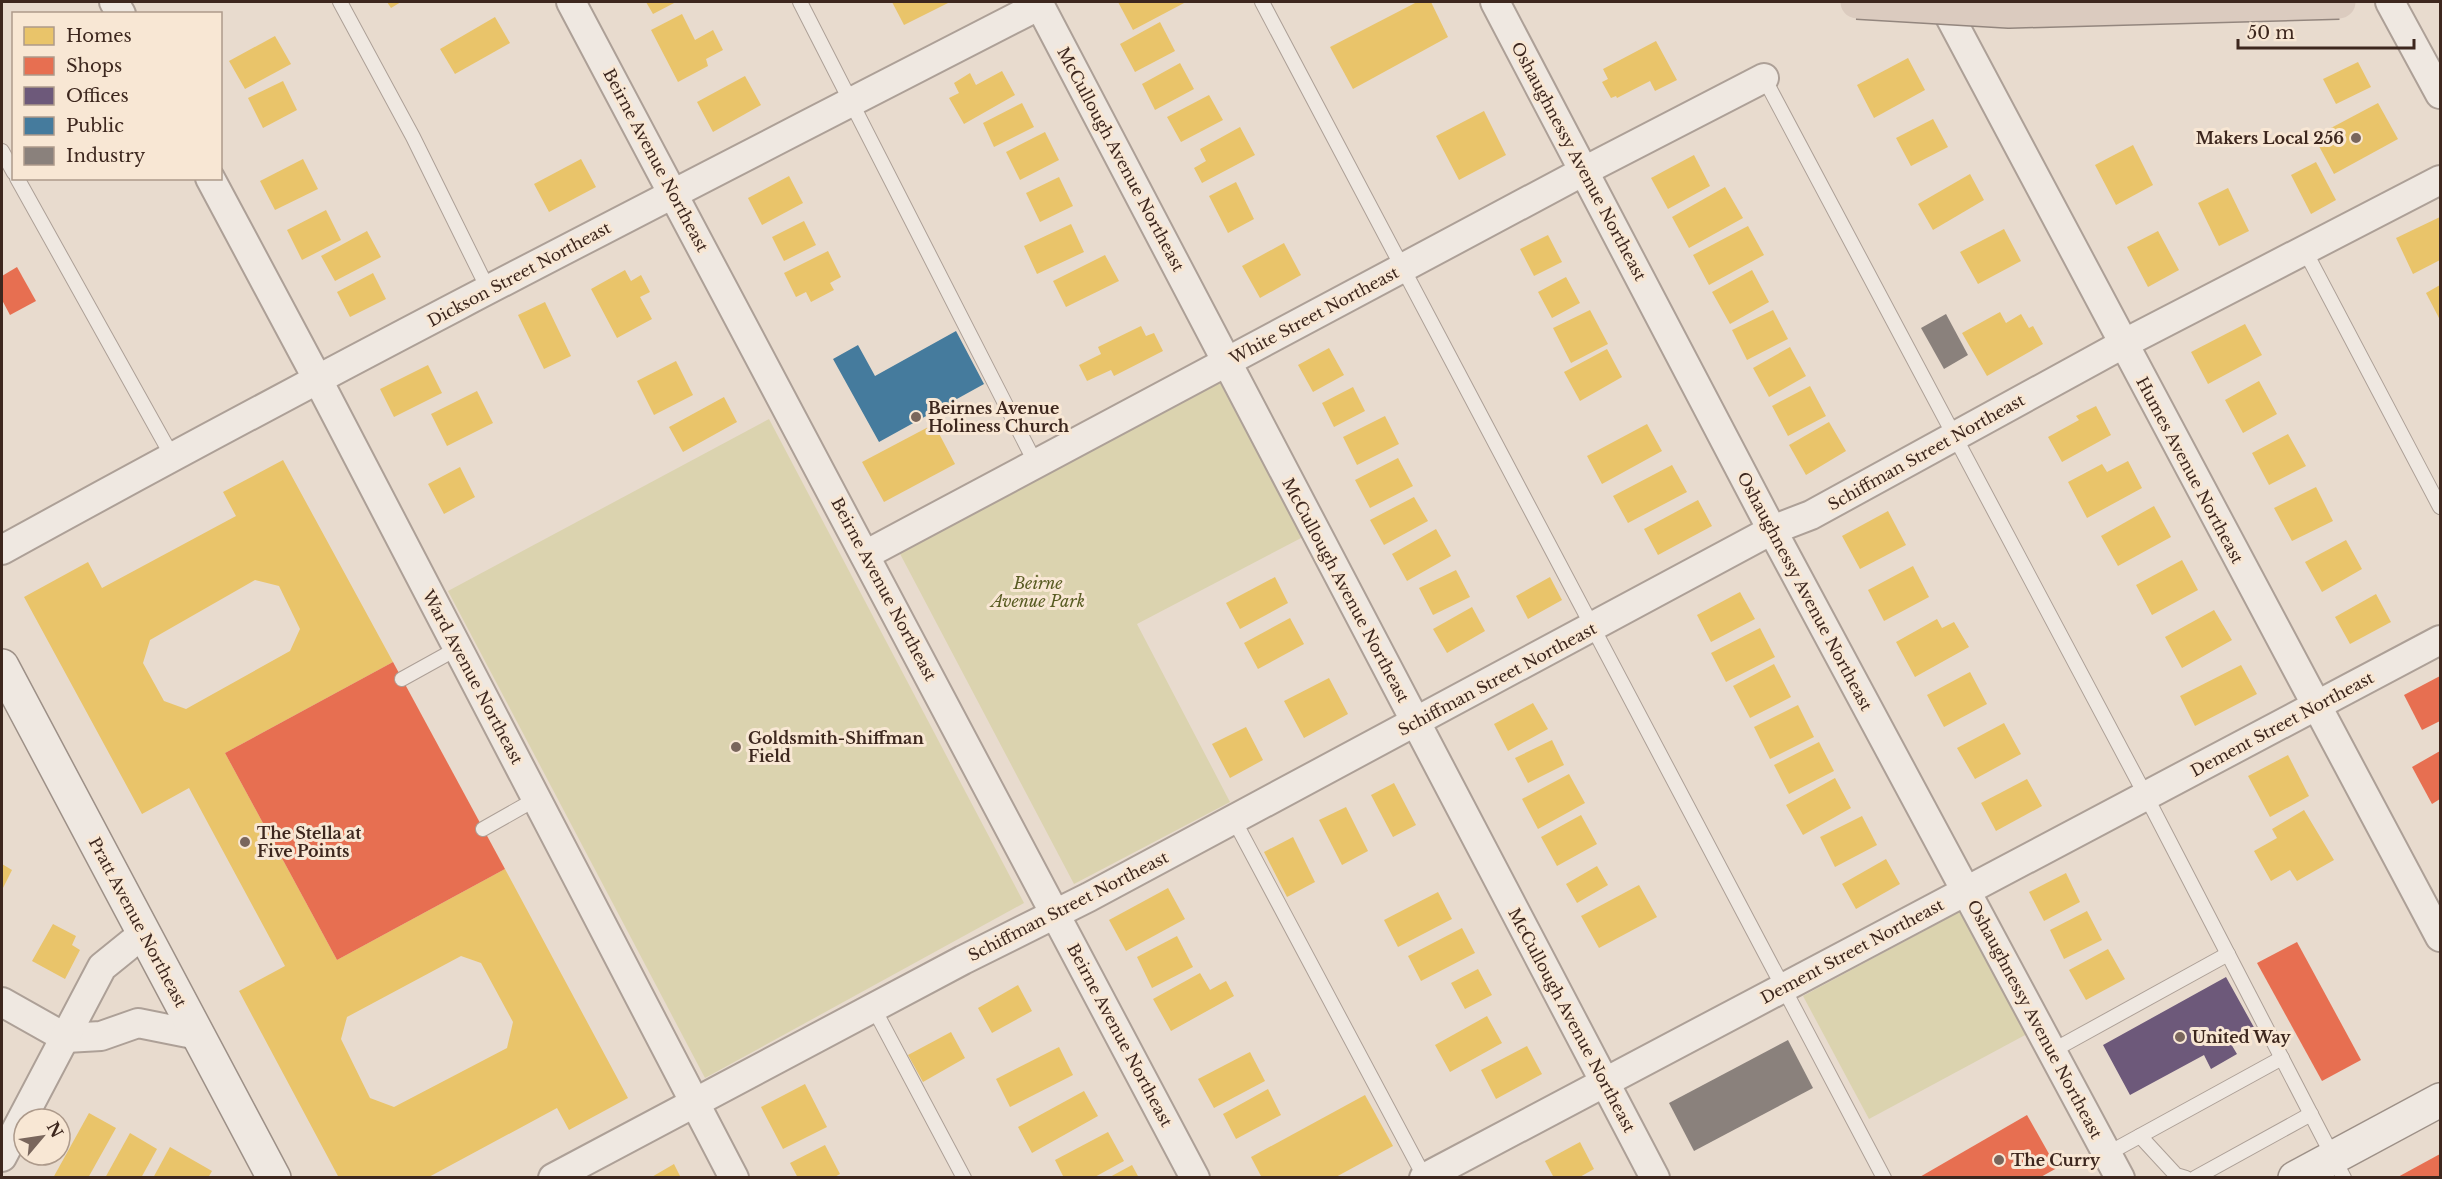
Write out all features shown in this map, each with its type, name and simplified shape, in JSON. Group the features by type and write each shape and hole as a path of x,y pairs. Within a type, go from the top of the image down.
{"highway":[{"path":"1857,2 2009,11 2339,2"}],"main road":[{"name":"Pratt Avenue Northeast","path":"2,666 274,1178"},
{"path":"2295,1178 2339,1167 2440,1100"}],"street":[{"name":"Beirne Avenue Northeast","path":"571,2 1195,1178"},
{"name":"Oshaughnessy Avenue Northeast","path":"1495,2 1772,530 2114,1166"},
{"name":"Humes Avenue Northeast","path":"1942,2 2440,937"},
{"path":"2390,2 2440,94"},
{"name":"Dickson Street Northeast","path":"2,550 172,456 488,289 1042,3"},
{"name":"McCullough Avenue Northeast","path":"1042,3 1227,362 1655,1178"},
{"name":"White Street Northeast","path":"865,555 1584,171 1764,78"},
{"name":"Ward Avenue Northeast","path":"211,180 318,380 734,1178"},
{"name":"Schiffman Street Northeast","path":"553,1178 873,1007 1234,820 1772,530 1811,515 2123,344 2440,180"},
{"name":"Dement Street Northeast","path":"1424,1177 2440,640"},
{"path":"2,1157 102,966 144,933"},
{"path":"2,1002 66,1038 101,1036 138,1023 198,1035"}],"lane":[{"path":"340,2 413,137 488,289"},
{"path":"800,2 1036,464"},
{"path":"1263,2 1884,1178"},
{"path":"1764,78 2339,1167"},
{"path":"2,151 12,169"},
{"path":"18,180 172,456"},
{"path":"2304,249 2440,507"},
{"path":"402,679 458,648"},
{"path":"483,829 536,799"},
{"path":"1234,820 1424,1177"},
{"path":"2052,1051 2228,954"},
{"path":"873,1007 964,1178"},
{"path":"2114,1166 2140,1136 2282,1058"},
{"path":"2194,1178 2311,1114"},
{"path":"2140,1136 2176,1175 2186,1178"}],"green space":[{"name":"Beirne Avenue Park","path":"1217,377 1303,537 1137,624 1230,802 1074,884 898,550"},
{"name":"Goldsmith-Shiffman Field","path":"769,419 1024,903 705,1078 448,591"},
{"path":"1961,911 2027,1034 1869,1119 1803,996"}],"building: Homes":[{"path":"387,2 401,2 391,8"},
{"path":"646,2 676,2 653,14"},
{"path":"892,2 950,2 904,25"},
{"path":"1118,2 1186,2 1133,30"},
{"path":"1417,2 1431,2 1448,37 1353,89 1330,47"},
{"path":"682,14 695,40 713,30 723,50 706,59 708,66 678,82 651,30"},
{"path":"495,17 510,43 455,74 440,49"},
{"path":"1160,22 1175,51 1135,72 1120,44"},
{"path":"275,36 291,64 245,89 229,61"},
{"path":"1656,41 1677,80 1655,91 1650,81 1617,98 1616,96 1611,98 1602,82 1608,79 1603,69"},
{"path":"1908,58 1925,90 1874,118 1857,85"},
{"path":"2358,62 2371,87 2336,104 2323,79"},
{"path":"1180,63 1194,89 1155,110 1142,84"},
{"path":"1002,71 1015,95 964,124 949,98 959,93 954,83 970,73 976,85"},
{"path":"745,76 761,105 713,132 697,102"},
{"path":"283,81 297,110 263,128 248,98"},
{"path":"1209,95 1223,120 1181,142 1167,117"},
{"path":"1022,103 1034,127 994,147 983,123"},
{"name":"Makers Local 256","path":"2378,103 2398,139 2334,174 2314,137"},
{"path":"1484,111 1506,155 1459,180 1436,136"},
{"path":"1933,119 1948,147 1911,166 1896,138"},
{"path":"1240,127 1255,155 1202,183 1194,168 1206,161 1200,149"},
{"path":"1045,132 1059,160 1020,180 1006,152"},
{"path":"2133,145 2153,185 2116,205 2095,165"},
{"path":"1694,155 1710,186 1668,209 1651,178"},
{"path":"303,159 318,189 275,210 260,181"},
{"path":"581,159 596,187 549,212 534,184"},
{"path":"2316,162 2336,200 2311,214 2291,175"},
{"path":"1970,174 1984,200 1933,230 1918,204"},
{"path":"789,176 803,203 762,225 748,198"},
{"path":"1059,177 1073,206 1040,222 1026,193"},
{"path":"1236,182 1254,219 1228,233 1209,196"},
{"path":"1725,187 1743,218 1689,248 1672,217"},
{"path":"2228,188 2249,231 2219,246 2198,203"},
{"path":"326,210 341,240 302,260 287,230"},
{"path":"2440,217 2440,260 2413,274 2396,238"},
{"path":"804,221 816,245 784,261 772,237"},
{"path":"1071,224 1084,252 1037,274 1024,246"},
{"path":"1748,226 1764,255 1709,285 1693,255"},
{"path":"2004,229 2021,261 1978,284 1960,252"},
{"path":"367,231 381,257 335,281 321,256"},
{"path":"2158,231 2179,270 2148,287 2127,247"},
{"path":"1548,235 1562,262 1534,276 1520,249"},
{"path":"1284,243 1301,275 1260,298 1242,266"},
{"path":"828,251 841,277 830,283 834,290 811,302 806,292 796,297 784,273"},
{"path":"1105,255 1119,281 1066,307 1053,281"},
{"path":"625,270 631,281 641,275 650,292 640,297 652,319 617,338 591,289"},
{"path":"1752,270 1769,302 1730,324 1712,292"},
{"path":"373,273 386,299 350,317 337,292"},
{"path":"1566,277 1580,303 1552,318 1538,292"},
{"path":"2440,285 2440,320 2426,293"},
{"path":"545,302 571,356 544,369 518,315"},
{"path":"1590,310 1608,344 1571,363 1553,328"},
{"path":"1773,310 1788,339 1747,360 1732,330"},
{"path":"2000,312 2006,323 2021,314 2029,328 2033,326 2043,344 1987,376 1962,333"},
{"path":"2245,324 2262,355 2208,384 2191,352"},
{"path":"1141,326 1146,336 1154,333 1163,351 1114,376 1111,370 1087,381 1079,365 1101,354 1098,347"},
{"path":"1790,347 1806,376 1769,397 1753,368"},
{"path":"1329,348 1344,375 1313,392 1298,365"},
{"path":"1607,349 1622,377 1580,401 1564,372"},
{"path":"676,361 693,395 654,415 637,381"},
{"path":"428,365 442,393 394,417 380,389"},
{"path":"2259,381 2277,414 2243,433 2225,400"},
{"path":"1810,386 1826,416 1788,436 1772,406"},
{"path":"1353,387 1365,411 1334,427 1322,403"},
{"path":"477,391 493,423 447,446 431,414"},
{"path":"724,397 737,422 683,452 669,427"},
{"path":"2096,406 2111,435 2062,462 2048,437 2079,420 2076,416"},
{"path":"1385,416 1399,444 1357,465 1343,437"},
{"path":"1829,422 1846,451 1806,475 1789,445"},
{"path":"934,424 955,464 884,502 862,462"},
{"path":"1647,424 1662,451 1602,484 1587,456"},
{"path":"2288,434 2306,466 2269,485 2252,453"},
{"path":"1398,458 1413,486 1370,508 1355,480"},
{"name":"The Stella at Five Points","path":"283,460 393,662 225,753 337,960 505,869 628,1098 569,1130 557,1108 427,1178 339,1178 239,991 285,966 189,788 142,814 24,597 88,562 102,588 236,516 223,492","holes":["255,580 279,586 300,629 290,651 186,709 164,701 143,663 150,640","461,956 481,963 513,1022 507,1048 394,1107 370,1098 341,1039 347,1017"]},
{"path":"2128,461 2142,488 2087,518 2068,482 2102,464 2107,472"},
{"path":"1672,465 1687,492 1628,523 1613,496"},
{"path":"460,467 475,497 444,514 428,484"},
{"path":"2316,487 2333,521 2292,541 2274,508"},
{"path":"1414,497 1428,521 1384,545 1370,520"},
{"path":"1698,500 1712,526 1658,555 1644,529"},
{"path":"2154,506 2171,537 2118,566 2101,536"},
{"path":"1888,511 1906,545 1860,569 1842,536"},
{"path":"1436,529 1451,556 1407,581 1392,554"},
{"path":"2346,540 2362,569 2322,592 2305,562"},
{"path":"2182,560 2198,590 2152,615 2136,585"},
{"path":"1913,566 1929,597 1884,621 1868,590"},
{"path":"1456,570 1470,597 1433,615 1419,588"},
{"path":"1275,577 1288,603 1240,629 1226,603"},
{"path":"1550,577 1562,600 1528,619 1516,596"},
{"path":"1740,592 1755,619 1711,642 1697,615"},
{"path":"2376,594 2391,622 2350,644 2335,617"},
{"path":"1472,607 1485,631 1447,653 1433,629"},
{"path":"2214,610 2232,640 2182,668 2165,637"},
{"path":"1290,618 1304,644 1258,669 1244,643"},
{"path":"1937,619 1942,628 1954,622 1969,647 1915,677 1896,642"},
{"path":"1760,628 1775,657 1726,682 1711,653"},
{"path":"1774,664 1791,697 1750,718 1733,686"},
{"path":"2241,665 2257,694 2195,726 2180,696"},
{"path":"1970,672 1987,704 1944,727 1927,695"},
{"path":"1329,678 1348,714 1304,738 1284,701"},
{"path":"1533,703 1548,729 1508,751 1494,724"},
{"path":"1798,705 1814,737 1770,759 1754,727"},
{"path":"2004,723 2021,754 1975,779 1957,748"},
{"path":"1246,727 1263,760 1230,778 1212,744"},
{"path":"1552,740 1564,765 1528,783 1515,758"},
{"path":"1819,742 1834,771 1789,794 1774,765"},
{"path":"2288,755 2309,796 2270,817 2248,776"},
{"path":"1569,774 1585,803 1538,829 1522,799"},
{"path":"1835,778 1851,808 1803,835 1786,805"},
{"path":"2027,779 2042,806 1996,831 1981,803"},
{"path":"1394,783 1416,825 1393,837 1371,795"},
{"path":"1346,807 1368,851 1342,865 1319,820"},
{"path":"2304,810 2334,860 2297,881 2290,870 2271,881 2254,851 2277,838 2272,829"},
{"path":"1581,815 1597,844 1557,866 1541,837"},
{"path":"1862,816 1877,845 1835,867 1820,837"},
{"path":"1293,837 1315,882 1287,897 1264,852"},
{"path":"1886,859 1900,884 1856,909 1842,884"},
{"path":"2,864 12,870 2,890"},
{"path":"1597,866 1608,885 1577,903 1566,884"},
{"path":"2066,873 2080,902 2044,921 2029,892"},
{"path":"1639,885 1657,917 1599,948 1581,916"},
{"path":"1168,888 1185,919 1126,951 1109,920"},
{"path":"1438,892 1452,919 1398,947 1384,920"},
{"path":"2087,911 2102,940 2064,959 2050,930"},
{"path":"53,924 76,936 72,945 80,950 65,979 32,961"},
{"path":"1462,928 1475,953 1421,981 1408,956"},
{"path":"1177,936 1193,967 1152,988 1137,957"},
{"path":"2108,949 2125,979 2086,1000 2069,970"},
{"path":"1478,969 1492,995 1465,1009 1451,983"},
{"path":"1200,973 1210,990 1226,981 1234,996 1171,1031 1153,999"},
{"path":"1018,985 1032,1011 992,1033 978,1008"},
{"path":"1487,1016 1502,1043 1450,1072 1435,1045"},
{"path":"951,1032 965,1058 923,1082 908,1055"},
{"path":"1527,1046 1542,1074 1496,1099 1481,1070"},
{"path":"1059,1047 1073,1075 1010,1107 996,1079"},
{"path":"1250,1052 1265,1081 1214,1108 1198,1079"},
{"path":"805,1084 827,1127 783,1149 761,1107"},
{"path":"1268,1089 1281,1115 1236,1139 1223,1114"},
{"path":"1084,1091 1098,1116 1032,1153 1018,1127"},
{"path":"1365,1095 1393,1146 1334,1178 1262,1178 1251,1157"},
{"path":"89,1113 116,1128 88,1178 53,1178 59,1167 72,1167 72,1144"},
{"path":"1108,1132 1124,1161 1093,1178 1064,1178 1055,1160"},
{"path":"130,1133 157,1149 141,1178 105,1178"},
{"path":"1580,1142 1594,1169 1578,1178 1554,1178 1545,1161"},
{"path":"825,1145 840,1174 833,1178 798,1178 790,1163"},
{"path":"170,1147 212,1171 208,1178 153,1178"},
{"path":"674,1164 681,1178 650,1178"},
{"path":"1132,1165 1139,1178 1108,1178"}],"building: Shops":[{"path":"17,267 36,301 10,315 2,300 2,276"},
{"path":"393,662 505,869 337,960 225,753"},
{"path":"2440,676 2440,721 2422,730 2404,695"},
{"path":"2440,751 2440,799 2432,804 2412,767"},
{"path":"2297,942 2361,1060 2322,1081 2257,963"},
{"path":"2027,1115 2057,1168 2039,1178 1918,1178"},
{"path":"2440,1154 2440,1178 2396,1178"}],"building: Offices":[{"name":"United Way","path":"2226,977 2256,1031 2231,1044 2237,1054 2211,1069 2204,1055 2130,1095 2103,1045"}],"building: Public":[{"path":"956,331 984,384 879,442 833,359 858,345 875,376"}],"building: Industry":[{"path":"1946,314 1968,355 1944,369 1921,328"},
{"path":"1788,1040 1813,1088 1694,1151 1669,1103"}],"place":[{"name":"Makers Local 256","path":"2356,138"},
{"name":"Beirnes Avenue Holiness Church","path":"916,417"},
{"name":"Goldsmith-Shiffman Field","path":"736,747"},
{"name":"The Stella at Five Points","path":"245,842"},
{"name":"United Way","path":"2180,1037"},
{"name":"The Curry","path":"1999,1160"}]}
